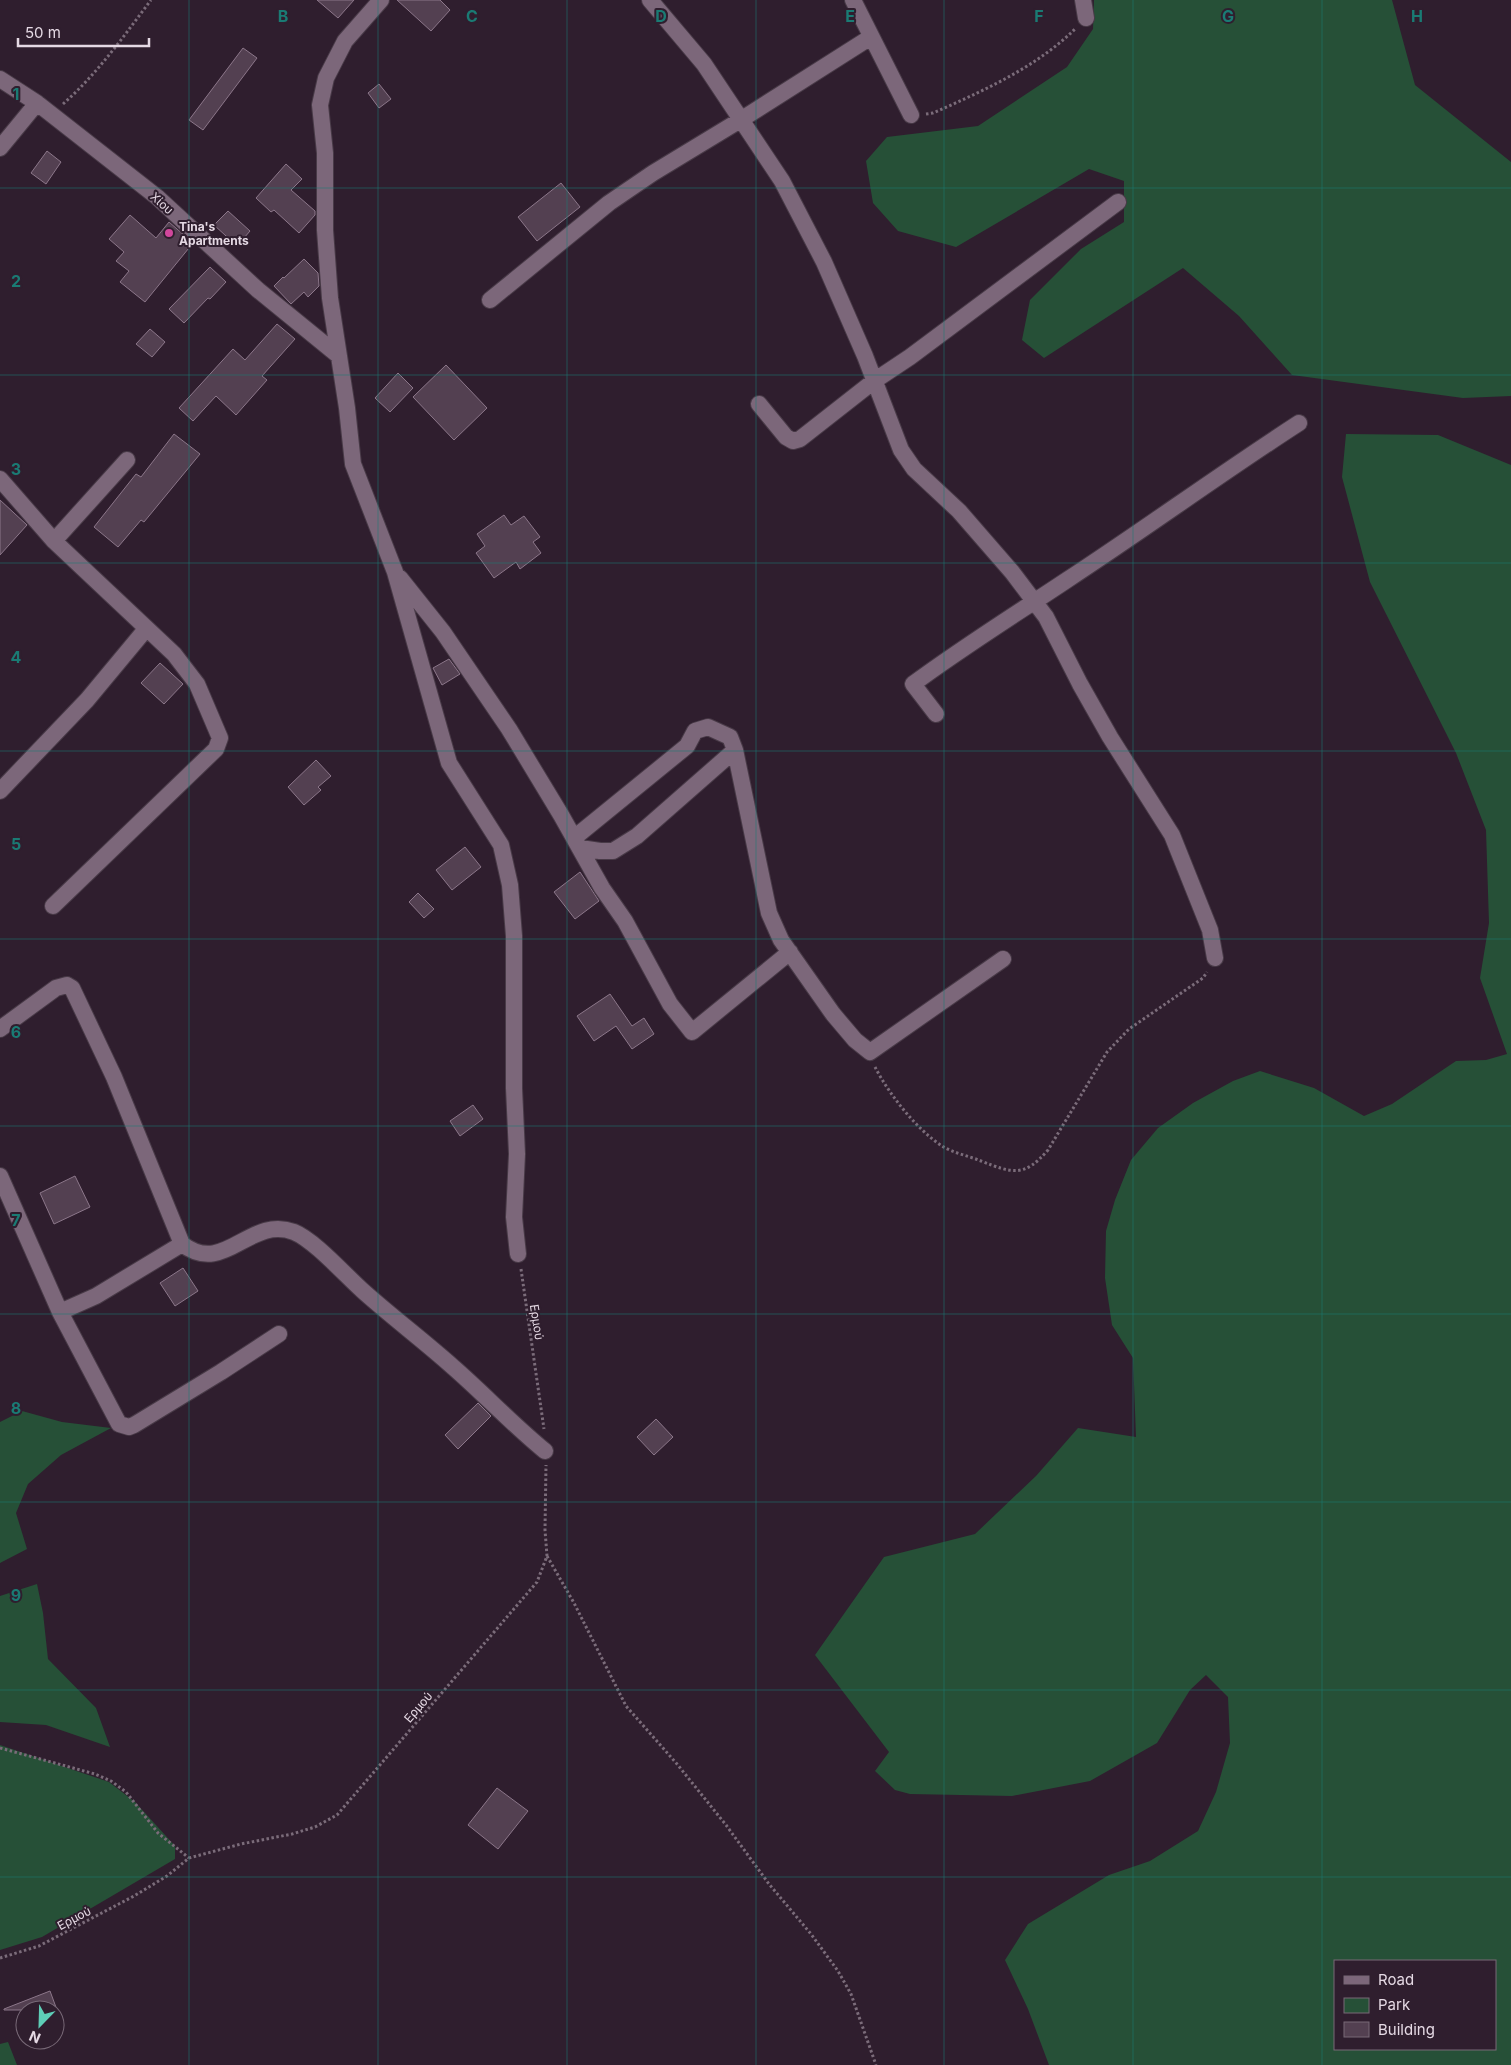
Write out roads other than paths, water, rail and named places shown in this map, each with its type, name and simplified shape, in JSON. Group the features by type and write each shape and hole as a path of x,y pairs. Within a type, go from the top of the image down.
{"street":[{"path":"381,0 345,41 326,78 320,104 326,153 325,230 330,298 347,408 353,464 395,572 449,763 501,845 510,885 514,936 514,1088 517,1154 514,1217 518,1254"},
{"path":"650,0 704,64 782,182 824,262 901,450 914,469 959,511 1012,572 1046,617 1110,738 1172,835 1210,930 1215,958"},
{"path":"853,0 911,115"},
{"path":"1083,0 1086,18"},
{"path":"490,300 609,203 653,173 871,37"},
{"name":"Χίου","path":"0,79 36,102 157,197 258,290 339,356"},
{"path":"0,148 36,102"},
{"path":"759,404 786,437 793,441 800,440 874,382 1118,202"},
{"path":"936,714 913,684 940,663 1034,602 1299,423"},
{"path":"54,541 127,460"},
{"path":"0,479 54,541 94,576 146,629 174,654 197,684 219,734 220,742 216,749 53,906"},
{"path":"395,572 443,632 509,729 602,888 624,921 670,1004 692,1032 790,952"},
{"path":"0,791 87,700 146,629"},
{"path":"577,843 687,746 695,731 708,727 730,737 735,750 770,913 781,940 833,1014 855,1040 870,1052 1003,959"},
{"path":"577,843 600,851 613,851 636,836 735,750"},
{"path":"0,1029 56,988 67,985 72,988 114,1077 182,1244 192,1252 203,1255 216,1254 245,1238 263,1232 277,1230 294,1232 307,1240 363,1292 452,1366 529,1438 545,1450"},
{"path":"0,1176 60,1312 115,1420 123,1426 134,1425 279,1334"},
{"path":"60,1312 96,1296 182,1244"}],"place":[{"name":"Tina's Apartments","path":"169,233"}]}
